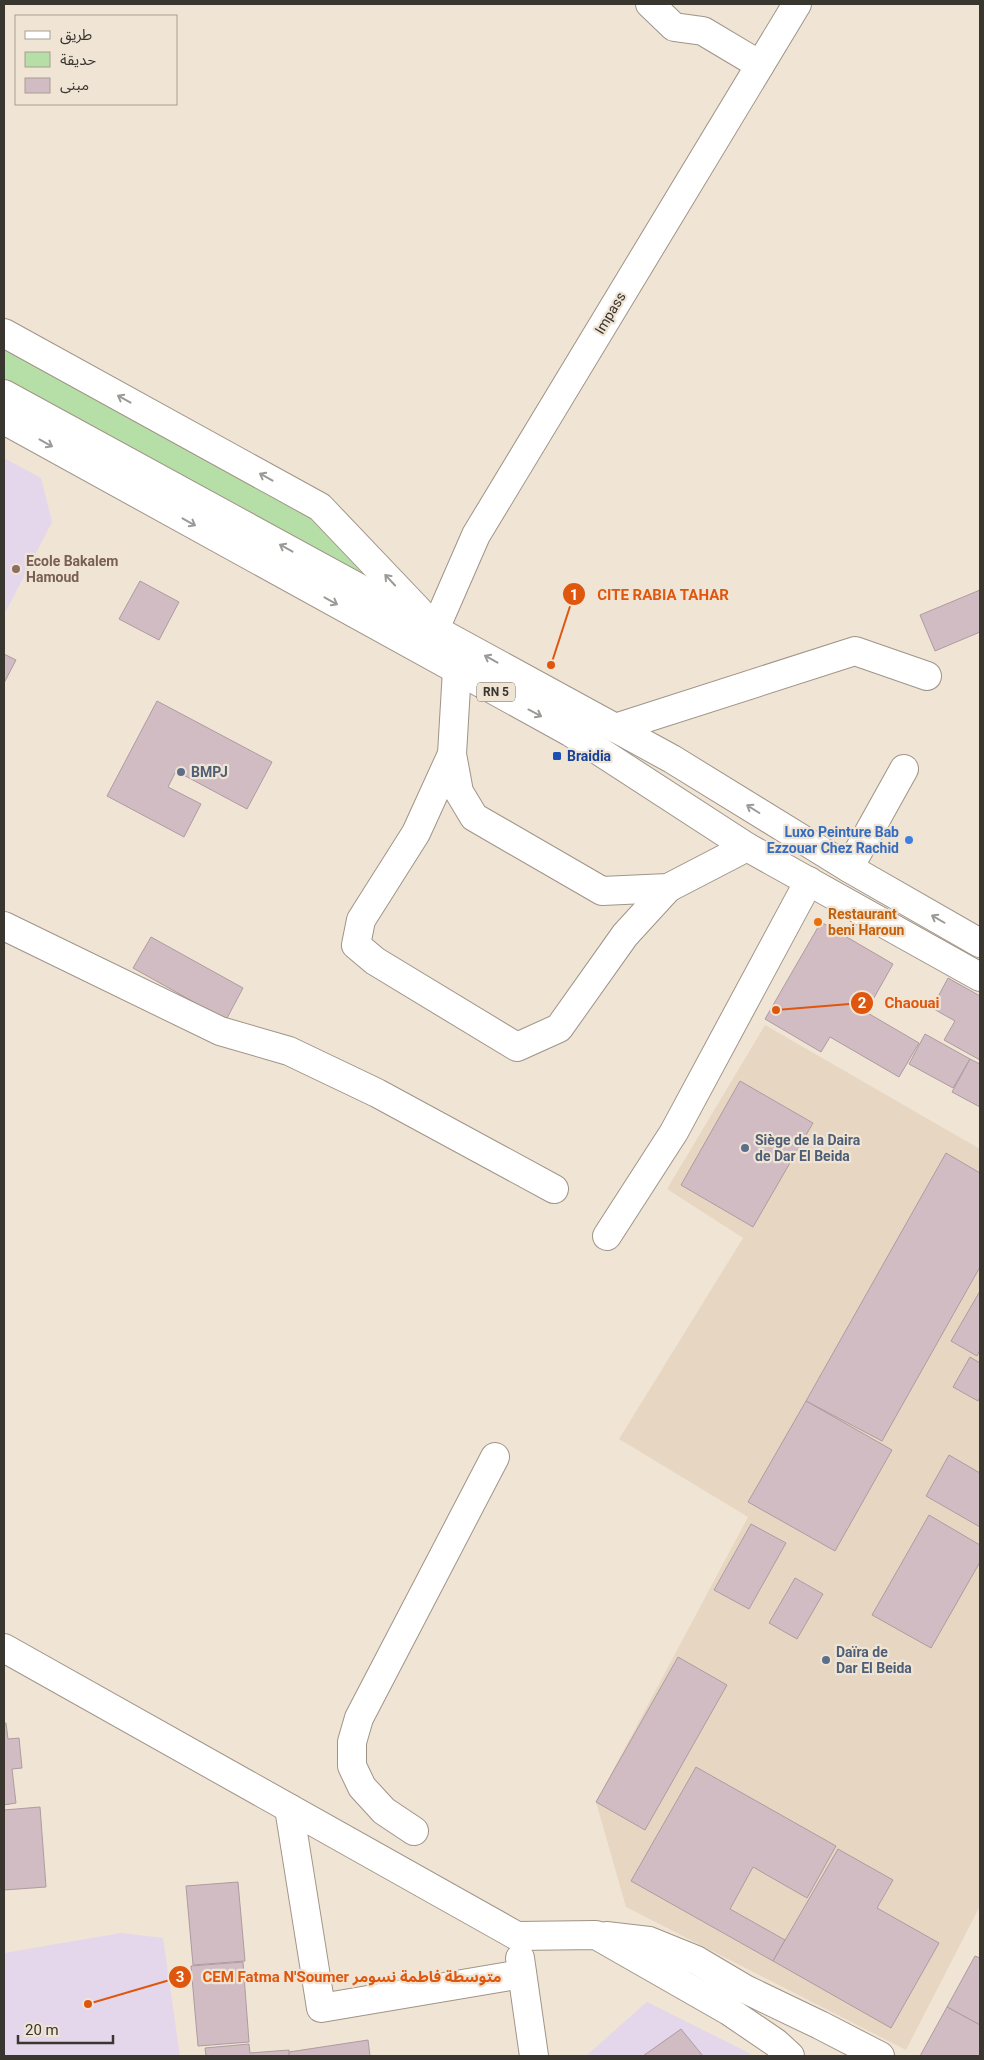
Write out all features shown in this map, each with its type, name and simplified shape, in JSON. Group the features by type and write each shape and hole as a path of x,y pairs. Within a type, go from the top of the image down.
{"main road":[{"path":"650,4 674,28 703,31 760,65"},
{"name":"Impass","path":"435,628 476,535 797,4"},
{"path":"4,333 320,507 435,628"},
{"name":"RN 5","path":"4,394 672,759 849,868 980,943"},
{"name":"RN 5","path":"4,420 570,732 747,847 980,978"},
{"path":"615,728 854,651 927,676"},
{"path":"457,670 452,754 459,792 474,817 602,891 668,888"},
{"path":"452,754 416,833 361,920 356,945 375,961 517,1047 559,1028 625,935 668,888 747,847"},
{"path":"849,868 904,769"},
{"path":"607,1236 674,1132 809,882"},
{"path":"4,926 220,1031 289,1051 368,1089 554,1189"},
{"path":"414,1831 384,1812 362,1786 352,1766 352,1742 359,1718 495,1457"},
{"path":"4,1648 517,1936 596,1935 649,1941 696,1960 745,1988 880,2056"},
{"path":"288,1808 321,2008 522,1974"},
{"path":"596,1935 728,2011 790,2056"},
{"path":"517,1936 534,2056"}],"shaded area":[{"name":"Ecole Bakalem Hamoud","path":"4,458 41,478 52,522 4,615"},
{"name":"Daïra de Dar El Beida","path":"765,1025 980,1149 980,1906 906,2050 626,1907 596,1802 748,1517 619,1439 743,1238 667,1189"},
{"path":"121,1933 163,1938 180,2056 4,2056 4,1953"},
{"path":"647,2002 747,2052 752,2056 586,2056"}],"green space":[{"path":"4,344 302,505 385,591 4,379"}],"building":[{"path":"140,581 179,602 159,640 119,619"},
{"path":"980,590 980,632 935,651 920,615"},
{"path":"4,654 16,660 4,683"},
{"path":"157,701 272,762 247,809 176,771 168,787 201,804 184,837 107,796"},
{"path":"821,922 893,964 866,1012 919,1043 899,1077 830,1037 821,1052 765,1019"},
{"path":"151,937 243,988 226,1020 133,968"},
{"path":"948,978 980,996 980,1060 944,1040 955,1021 932,1008"},
{"path":"925,1034 970,1059 953,1088 909,1064"},
{"path":"970,1059 980,1064 980,1107 952,1092"},
{"path":"740,1081 813,1123 753,1227 681,1185"},
{"path":"946,1153 980,1173 980,1267 882,1441 806,1401"},
{"path":"980,1291 980,1350 977,1356 951,1341"},
{"path":"970,1357 980,1363 980,1397 978,1401 953,1387"},
{"path":"806,1401 892,1450 835,1551 748,1502"},
{"path":"949,1455 980,1473 980,1527 926,1496"},
{"path":"929,1515 980,1545 980,1562 931,1648 872,1615"},
{"path":"751,1524 786,1543 749,1609 714,1590"},
{"path":"795,1578 823,1594 797,1639 769,1623"},
{"path":"678,1657 727,1685 645,1830 596,1802"},
{"path":"4,1723 6,1723 8,1739 19,1738 22,1768 12,1769 16,1803 4,1805"},
{"path":"696,1767 836,1846 807,1898 753,1867 730,1909 785,1940 773,1961 631,1881"},
{"path":"40,1807 46,1887 4,1890 4,1810"},
{"path":"838,1849 893,1880 877,1908 939,1943 891,2028 773,1961"},
{"path":"238,1882 245,1961 193,1965 186,1886"},
{"path":"975,1956 980,1958 980,2025 947,2007"},
{"path":"243,1962 249,2042 198,2046 191,1966"},
{"path":"947,2007 980,2025 980,2056 920,2056"},
{"path":"681,2029 703,2056 643,2056"},
{"path":"368,2040 370,2056 289,2056 289,2052"},
{"path":"249,2044 250,2053 289,2050 289,2056 206,2056 205,2048"}],"place":[{"name":"Ecole Bakalem Hamoud","path":"16,569"},
{"name":"CITE RABIA TAHAR","path":"551,665"},
{"name":"Braidia","path":"557,756"},
{"name":"BMPJ","path":"181,772"},
{"name":"Luxo Peinture Bab Ezzouar Chez Rachid","path":"909,840"},
{"name":"Restaurant beni Haroun","path":"818,922"},
{"name":"Chaouai","path":"776,1010"},
{"name":"Siège de la Daira de Dar El Beida","path":"745,1148"},
{"name":"Daïra de Dar El Beida","path":"826,1660"},
{"name":"CEM Fatma N'Soumer متوسطة فاطمة نسومر","path":"88,2004"}]}
